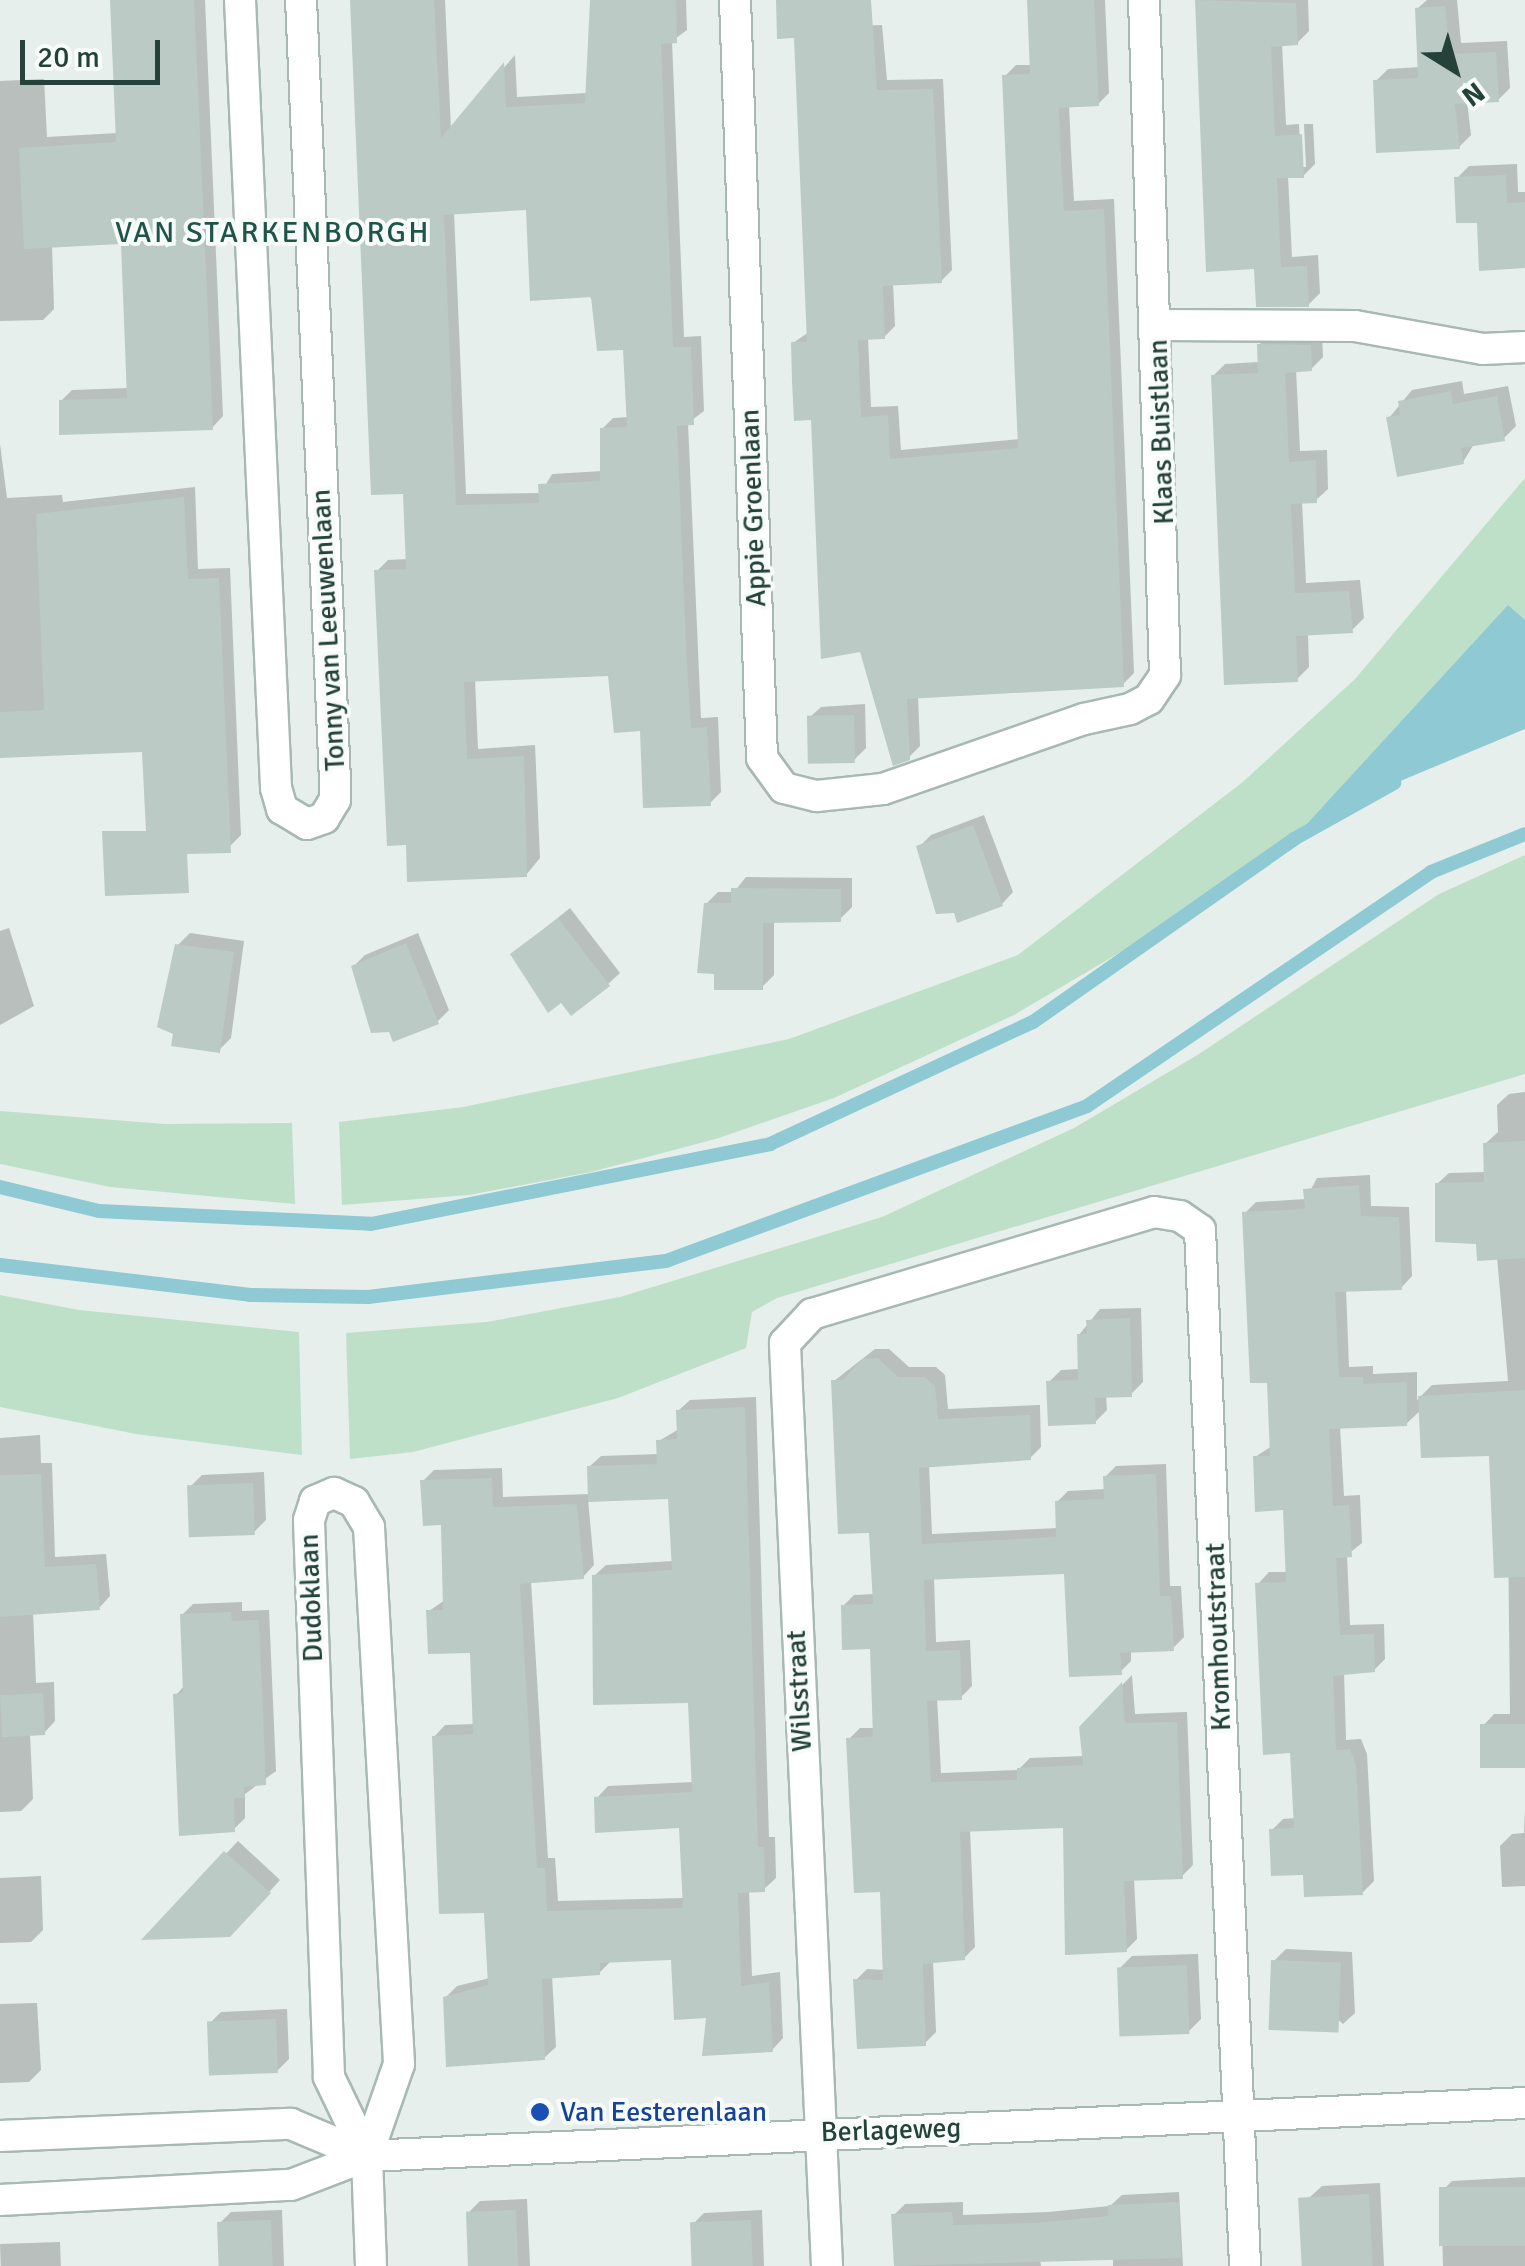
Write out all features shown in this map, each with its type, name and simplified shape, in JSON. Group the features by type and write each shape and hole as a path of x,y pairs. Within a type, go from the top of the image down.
{"street":[{"name":"Tonny van Leeuwenlaan","path":"240,0 276,788 282,809 307,824 324,818 334,800 335,781 301,0"},
{"name":"Appie Groenlaan","path":"735,0 762,758 784,788 817,796 883,789 997,749"},
{"name":"Klaas Buistlaan","path":"997,749 1130,710 1149,699 1165,676 1158,325 1144,0"},
{"path":"1158,325 1355,326 1483,348 1525,347"},
{"name":"Kromhoutstraat","path":"991,1259 1154,1212 1180,1216 1200,1230 1245,2266"},
{"name":"Wilsstraat","path":"826,2266 785,1343 812,1314 991,1259"},
{"name":"Dudoklaan","path":"334,1493 354,1502 369,1526 399,2064 367,2156 329,2076 308,1520 314,1501 334,1493"},
{"name":"Berlageweg","path":"367,2156 1525,2103"},
{"path":"0,2136 291,2124 367,2156"},
{"path":"0,2200 291,2185 367,2156"},
{"path":"367,2156 371,2266"}],"green space":[{"path":"1525,478 1525,620 1508,606 1294,839 1131,946 1014,1015 834,1098 719,1138 591,1172 469,1195 342,1205 339,1122 463,1107 789,1039 1018,955 1244,781 1355,679"},
{"path":"1525,855 1525,1074 777,1298 752,1312 746,1348 618,1398 413,1452 350,1459 346,1333 487,1322 620,1297 882,1217 1074,1128 1199,1054 1439,894"},
{"path":"0,1111 165,1124 292,1123 295,1204 110,1187 0,1164"},
{"path":"0,1295 79,1310 299,1332 302,1455 136,1434 0,1407"}],"water":[{"path":"1508,605 1525,620 1525,729 1386,787 1294,838"}],"building":[{"path":"110,0 194,0 213,430 59,435 59,400 127,398 121,244 24,249 19,148 116,142"},
{"path":"350,0 434,0 441,138 504,62 506,107 585,103 590,0 676,0 677,43 661,44 673,347 691,347 694,425 677,426 686,647 691,728 707,727 711,806 643,808 640,731 614,733 608,676 464,682 467,759 524,756 527,877 407,882 406,845 387,846 374,570 406,569 403,494 371,495","holes":["526,210 530,301 591,297 597,351 623,350 627,427 600,428 600,481 538,484 539,503 456,505 444,215"]},
{"path":"776,0 871,0 877,90 933,89 942,283 883,286 885,339 858,340 861,417 888,415 890,459 1018,448 1002,75 1030,74 1027,0 1094,0 1099,106 1059,108 1061,162 1064,211 1104,209 1124,687 907,699 910,760 893,766 860,652 821,659 811,420 794,421 792,381 791,342 807,342 794,38 777,39"},
{"path":"1195,0 1296,3 1298,45 1271,47 1275,136 1302,134 1304,178 1277,178 1281,267 1307,266 1309,307 1256,307 1254,269 1206,272"},
{"path":"1445,6 1450,54 1496,52 1499,102 1455,104 1460,149 1376,153 1373,80 1418,78 1415,8"},
{"path":"1506,175 1507,203 1525,202 1525,268 1479,271 1477,223 1456,223 1454,177"},
{"path":"1257,344 1311,345 1312,371 1285,373 1289,462 1316,460 1317,503 1291,504 1295,593 1349,591 1353,633 1296,636 1298,682 1224,685 1211,375 1258,373"},
{"path":"1451,391 1453,404 1497,396 1505,441 1461,448 1464,464 1397,477 1386,417 1400,415 1398,401"},
{"path":"184,497 188,579 219,578 231,853 187,854 189,893 105,896 102,831 146,831 142,752 0,758 0,712 44,710 36,514"},
{"path":"854,715 855,763 808,764 807,716"},
{"path":"973,825 1003,906 957,923 954,913 936,914 916,846"},
{"path":"731,888 841,889 841,922 763,923 763,990 714,990 714,974 697,973 704,903 731,903"},
{"path":"558,918 610,986 571,1016 561,1003 548,1013 510,954"},
{"path":"406,943 439,1024 393,1042 389,1032 371,1033 351,966"},
{"path":"175,944 234,952 220,1053 171,1046 173,1034 157,1027"},
{"path":"1525,1141 1525,1258 1477,1261 1476,1244 1435,1242 1435,1183 1484,1182 1483,1143"},
{"path":"1359,1185 1361,1216 1399,1217 1402,1290 1335,1292 1339,1377 1363,1377 1363,1384 1407,1382 1407,1426 1329,1429 1333,1506 1349,1505 1352,1557 1336,1558 1340,1635 1374,1634 1375,1672 1333,1676 1336,1750 1350,1749 1356,1766 1363,1895 1304,1897 1303,1875 1271,1876 1269,1829 1294,1828 1290,1753 1263,1755 1255,1583 1286,1582 1283,1510 1255,1512 1253,1456 1270,1456 1267,1383 1250,1383 1242,1212 1305,1209 1303,1189"},
{"path":"1130,1318 1132,1397 1095,1398 1096,1424 1048,1426 1046,1381 1078,1380 1077,1334 1087,1334 1086,1320"},
{"path":"878,1358 898,1377 925,1377 935,1386 938,1419 1030,1415 1031,1460 919,1468 922,1544 1056,1537 1055,1501 1104,1499 1103,1476 1156,1474 1160,1596 1171,1596 1174,1651 1120,1653 1122,1675 1069,1677 1064,1574 924,1580 926,1651 960,1650 962,1700 927,1701 931,1782 1017,1780 1017,1768 1083,1765 1079,1727 1122,1682 1125,1723 1177,1722 1183,1879 1124,1881 1127,1952 1065,1955 1063,1828 960,1832 965,1960 923,1964 926,2046 857,2049 853,1979 883,1980 880,1892 854,1893 846,1738 873,1737 870,1649 842,1650 841,1605 873,1604 869,1533 838,1534 831,1380 843,1380 862,1359"},
{"path":"1525,1390 1525,1577 1494,1578 1489,1456 1421,1458 1418,1396"},
{"path":"745,1407 758,1847 764,1847 765,1892 738,1893 741,1986 769,1982 773,2052 702,2056 706,2018 674,2020 671,1960 600,1963 600,1975 542,1979 545,2060 446,2067 443,1997 488,1985 484,1913 439,1914 432,1736 473,1734 470,1653 428,1654 426,1610 443,1610 441,1525 423,1526 420,1480 492,1478 493,1507 577,1504 584,1579 520,1584 537,1868 545,1868 547,1911 683,1908 679,1828 595,1833 594,1797 692,1792 688,1703 593,1705 592,1575 672,1570 668,1499 588,1502 587,1466 657,1464 656,1440 677,1439 676,1410"},
{"path":"41,1474 45,1567 96,1564 100,1610 0,1617 0,1475"},
{"path":"253,1483 255,1535 189,1537 187,1485"},
{"path":"231,1612 232,1621 259,1620 266,1785 244,1787 245,1798 234,1798 235,1832 179,1836 173,1694 183,1693 180,1614"},
{"path":"43,1693 45,1735 2,1737 0,1695"},
{"path":"1480,1724 1525,1724 1525,1768 1480,1768"},
{"path":"224,1851 271,1893 230,1937 141,1940"},
{"path":"1271,1960 1341,1962 1339,2032 1269,2030"},
{"path":"1187,1965 1189,2034 1119,2036 1117,1967"},
{"path":"276,2019 278,2073 209,2075 207,2021"},
{"path":"1439,2187 1525,2187 1525,2246 1439,2246"},
{"path":"1369,2194 1373,2266 1302,2266 1298,2198"},
{"path":"1179,2202 1181,2258 894,2266 891,2214 952,2212 953,2225 1035,2223 1108,2216 1108,2205"},
{"path":"516,2210 518,2266 468,2266 466,2212"},
{"path":"271,2220 273,2266 219,2266 217,2222"},
{"path":"751,2220 753,2266 692,2266 690,2222"}],"waterway":[{"path":"0,1187 99,1211 371,1224 770,1144 1033,1022 1294,839 1394,783"},
{"path":"0,1265 250,1295 368,1297 666,1261 1087,1106 1431,872 1525,834"}],"place":[{"name":"Van Eesterenlaan","path":"540,2112"}],"district":[{"name":"VAN STARKENBORGH","path":"273,233"}]}
